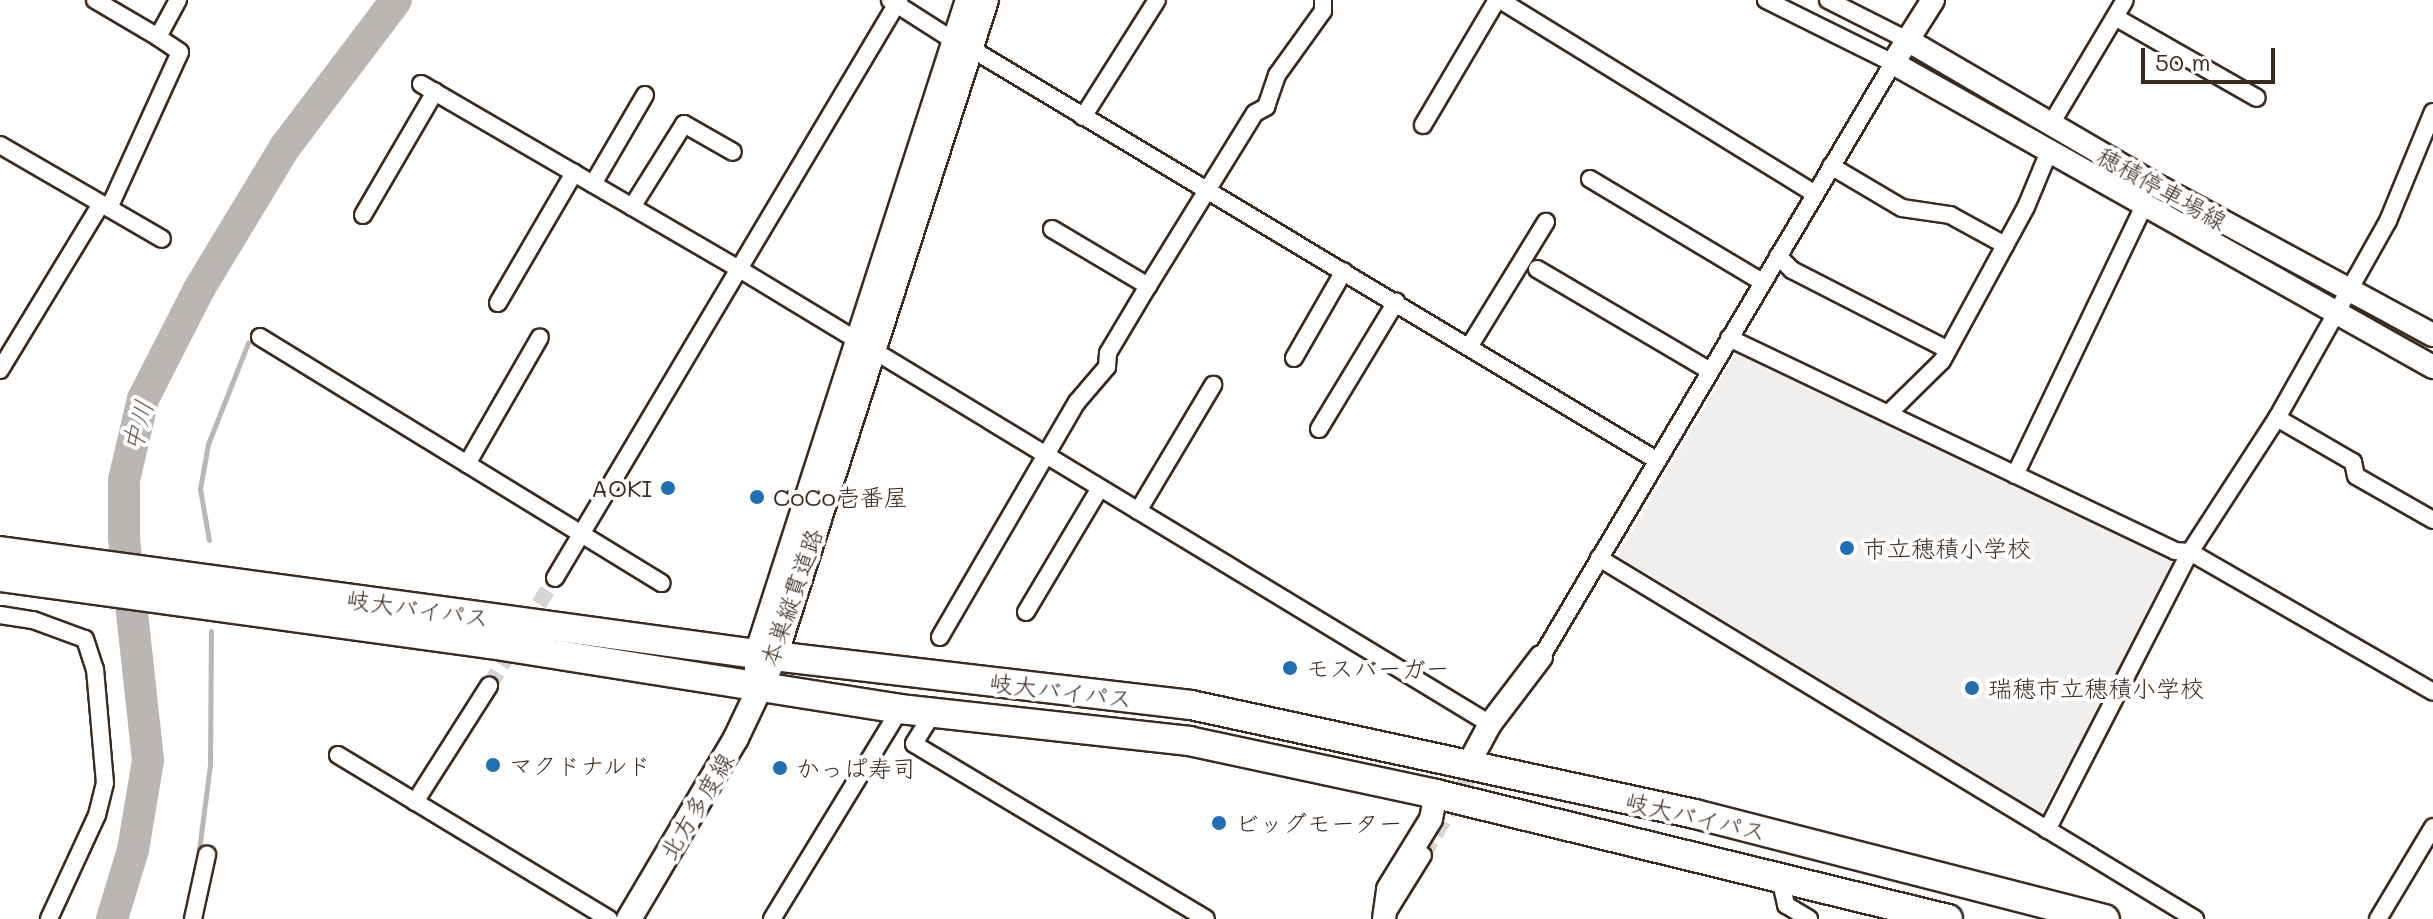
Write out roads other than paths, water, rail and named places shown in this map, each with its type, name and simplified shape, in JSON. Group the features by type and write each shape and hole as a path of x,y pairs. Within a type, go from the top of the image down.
{"highway":[{"name":"岐大バイパス","path":"0,551 35,568 214,593 1191,705 1695,814 2105,919"},
{"name":"岐大バイパス","path":"0,577 35,568"},
{"name":"岐大バイパス","path":"214,593 757,689 933,713 1189,741 1436,794 1779,874 1948,919"}],"main road":[{"name":"本巣縦貫道路","path":"964,47 968,0"},
{"name":"本巣縦貫道路","path":"757,689 964,47 986,0"},
{"path":"1893,63 1933,0"},
{"name":"穂積停車場線","path":"1909,41 2051,124 2433,335"},
{"name":"穂積停車場線","path":"1893,63 2143,208 2433,367"},
{"path":"1468,765 1490,724 1541,657"},
{"name":"北方多度線","path":"629,919 736,738 757,689"},
{"path":"1384,918 1388,889 1431,819 1436,794"}],"street":[{"path":"0,370 7,343 105,206 180,52 95,0"},
{"path":"158,37 178,0"},
{"path":"1083,117 1157,0"},
{"path":"940,637 1077,402 1107,367 1108,353 1148,286 1255,113 1266,107 1277,75 1323,11 1323,0"},
{"path":"1423,125 1498,0 1815,194"},
{"path":"1510,709 1893,63 1766,0"},
{"path":"1828,0 1909,41"},
{"path":"2051,124 2125,0"},
{"path":"555,578 741,270 895,1 964,47 1658,461"},
{"path":"2115,17 2257,98"},
{"path":"363,215 428,88 741,270 1490,724"},
{"path":"593,184 645,95"},
{"path":"2047,830 2190,552 2277,418 2388,221 2433,112"},
{"path":"632,207 684,124 733,152"},
{"path":"0,145 162,239"},
{"path":"1889,413 1948,350 2005,245 2048,154"},
{"path":"1831,166 1902,208 1950,215 2005,245"},
{"path":"498,303 574,173"},
{"path":"1590,179 1762,282"},
{"path":"2015,475 2143,208"},
{"path":"1469,347 1546,222"},
{"path":"1052,229 1148,286"},
{"path":"1778,256 1792,270 1948,350"},
{"path":"1537,269 1710,371"},
{"path":"1294,358 1344,271"},
{"path":"1319,429 1396,302"},
{"path":"260,337 662,583"},
{"path":"467,464 540,337"},
{"path":"1729,338 2175,551 2190,552 2433,692"},
{"path":"1138,511 1213,385"},
{"path":"2277,418 2353,462 2356,476 2433,520"},
{"path":"1026,612 1100,488"},
{"path":"1599,558 2195,919"},
{"path":"0,615 33,620 85,639 95,669 105,783 97,815 49,919"},
{"path":"415,802 489,686"},
{"path":"772,919 900,709"},
{"path":"933,713 914,744 1206,919"},
{"path":"338,755 609,919"},
{"path":"2378,919 2433,827"},
{"path":"193,919 207,855"},
{"path":"1384,918 1423,855"},
{"path":"1779,874 1786,905 1809,919"}],"waterway":[{"name":"中川","path":"112,919 133,850 148,760 124,538 124,480 143,399 199,289 285,147 396,0"},
{"path":"209,540 200,489 208,444 248,343"},
{"path":"197,865 210,765 211,631"}],"tunnel":[{"path":"489,686 555,578"},
{"path":"1423,855 1479,760"}],"place":[{"name":"AOKI","path":"668,488"},
{"name":"CoCo壱番屋","path":"757,497"},
{"name":"市立穂積小学校","path":"1847,548"},
{"name":"モスバーガー","path":"1290,668"},
{"name":"瑞穂市立穂積小学校","path":"1972,688"},
{"name":"マクドナルド","path":"493,765"},
{"name":"かっぱ寿司","path":"780,768"},
{"name":"ビッグモーター","path":"1219,823"}]}
